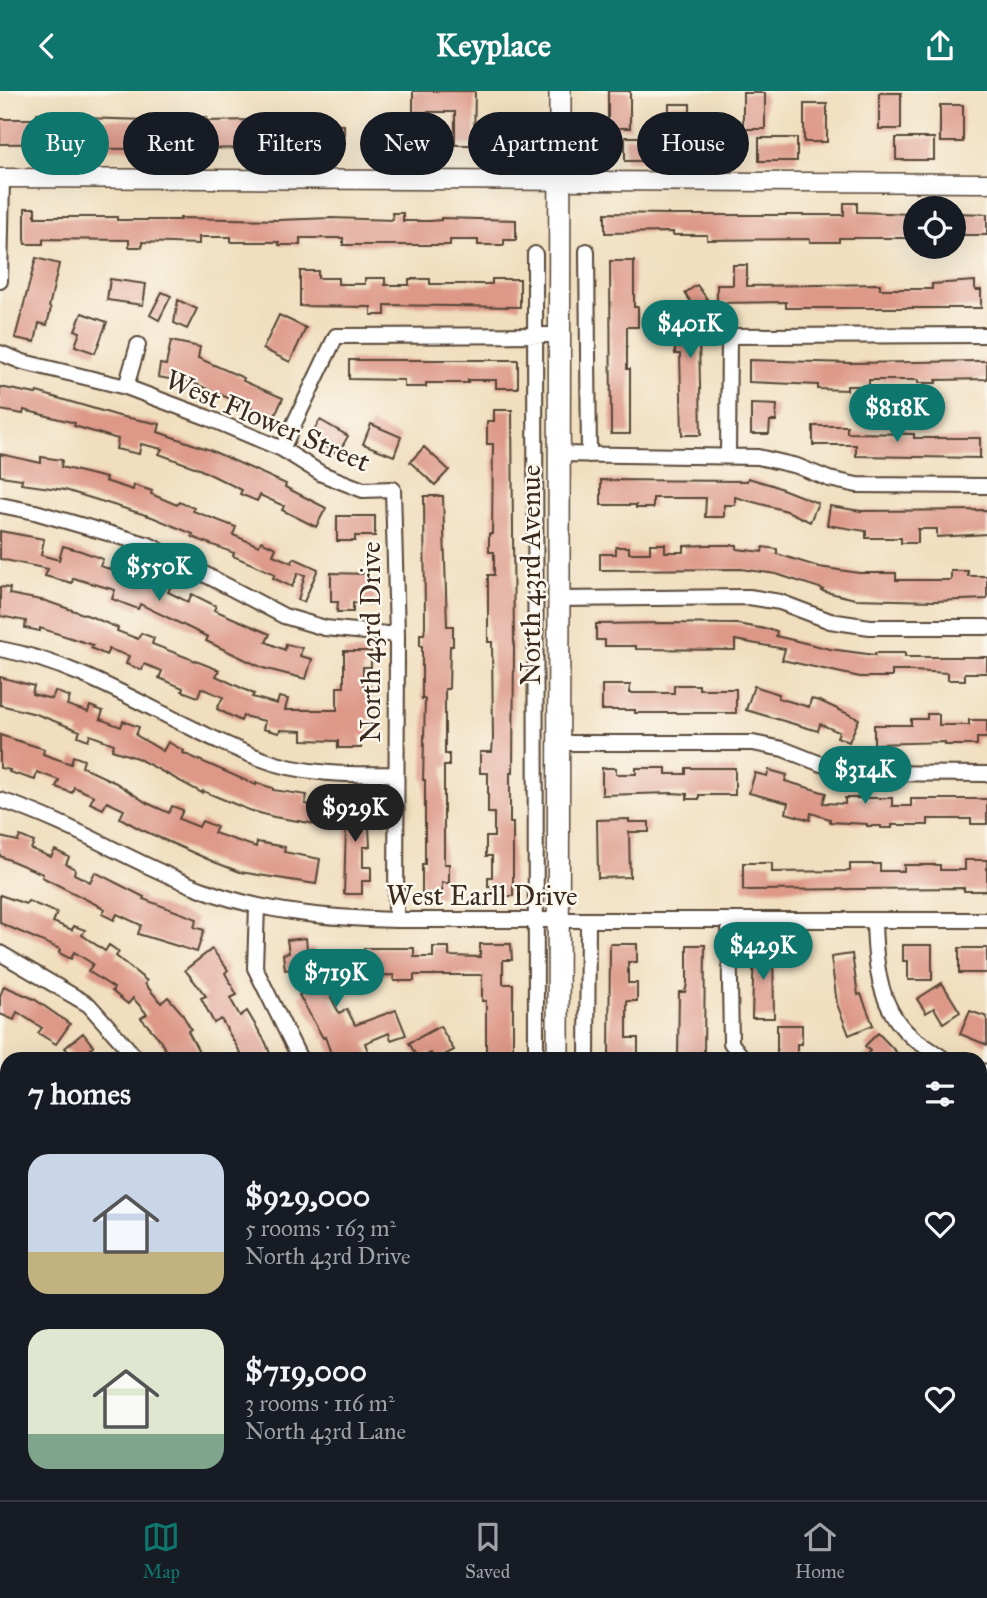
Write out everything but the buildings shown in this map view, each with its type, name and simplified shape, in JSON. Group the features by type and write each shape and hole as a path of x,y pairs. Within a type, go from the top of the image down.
{"main road":[{"name":"North 43rd Avenue","path":"558,1052 557,454 560,91"}],"street":[{"path":"0,281 1,178 560,183 987,183"},
{"path":"587,251 589,455"},
{"name":"North 43rd Avenue","path":"535,254 536,1052"},
{"path":"282,449 335,336 560,335"},
{"path":"728,456 729,336 987,335"},
{"name":"West Flower Street","path":"126,387 138,345"},
{"name":"West Flower Street","path":"0,353 23,362 126,387 282,449 322,474 363,489 393,489"},
{"path":"557,454 758,457 797,465 829,479 857,485 987,486"},
{"name":"North 43rd Drive","path":"393,489 397,635 396,920"},
{"path":"0,505 35,512 149,545 284,616 326,628 397,635"},
{"path":"558,599 749,597 780,602 830,621 870,627 987,627"},
{"path":"0,649 22,653 82,674 261,759 305,769 340,773 396,774"},
{"path":"558,743 753,743 783,749 821,764 859,773 987,774"},
{"name":"West Earll Drive","path":"0,800 68,825 139,862 201,889 257,906 314,916 396,920 987,920"},
{"path":"257,906 255,968 297,1052"},
{"path":"587,1052 588,920"},
{"path":"729,921 731,1043 738,1052"},
{"path":"874,921 875,961 886,1002 910,1035 934,1052"},
{"path":"0,953 89,1005 131,1052"}]}
